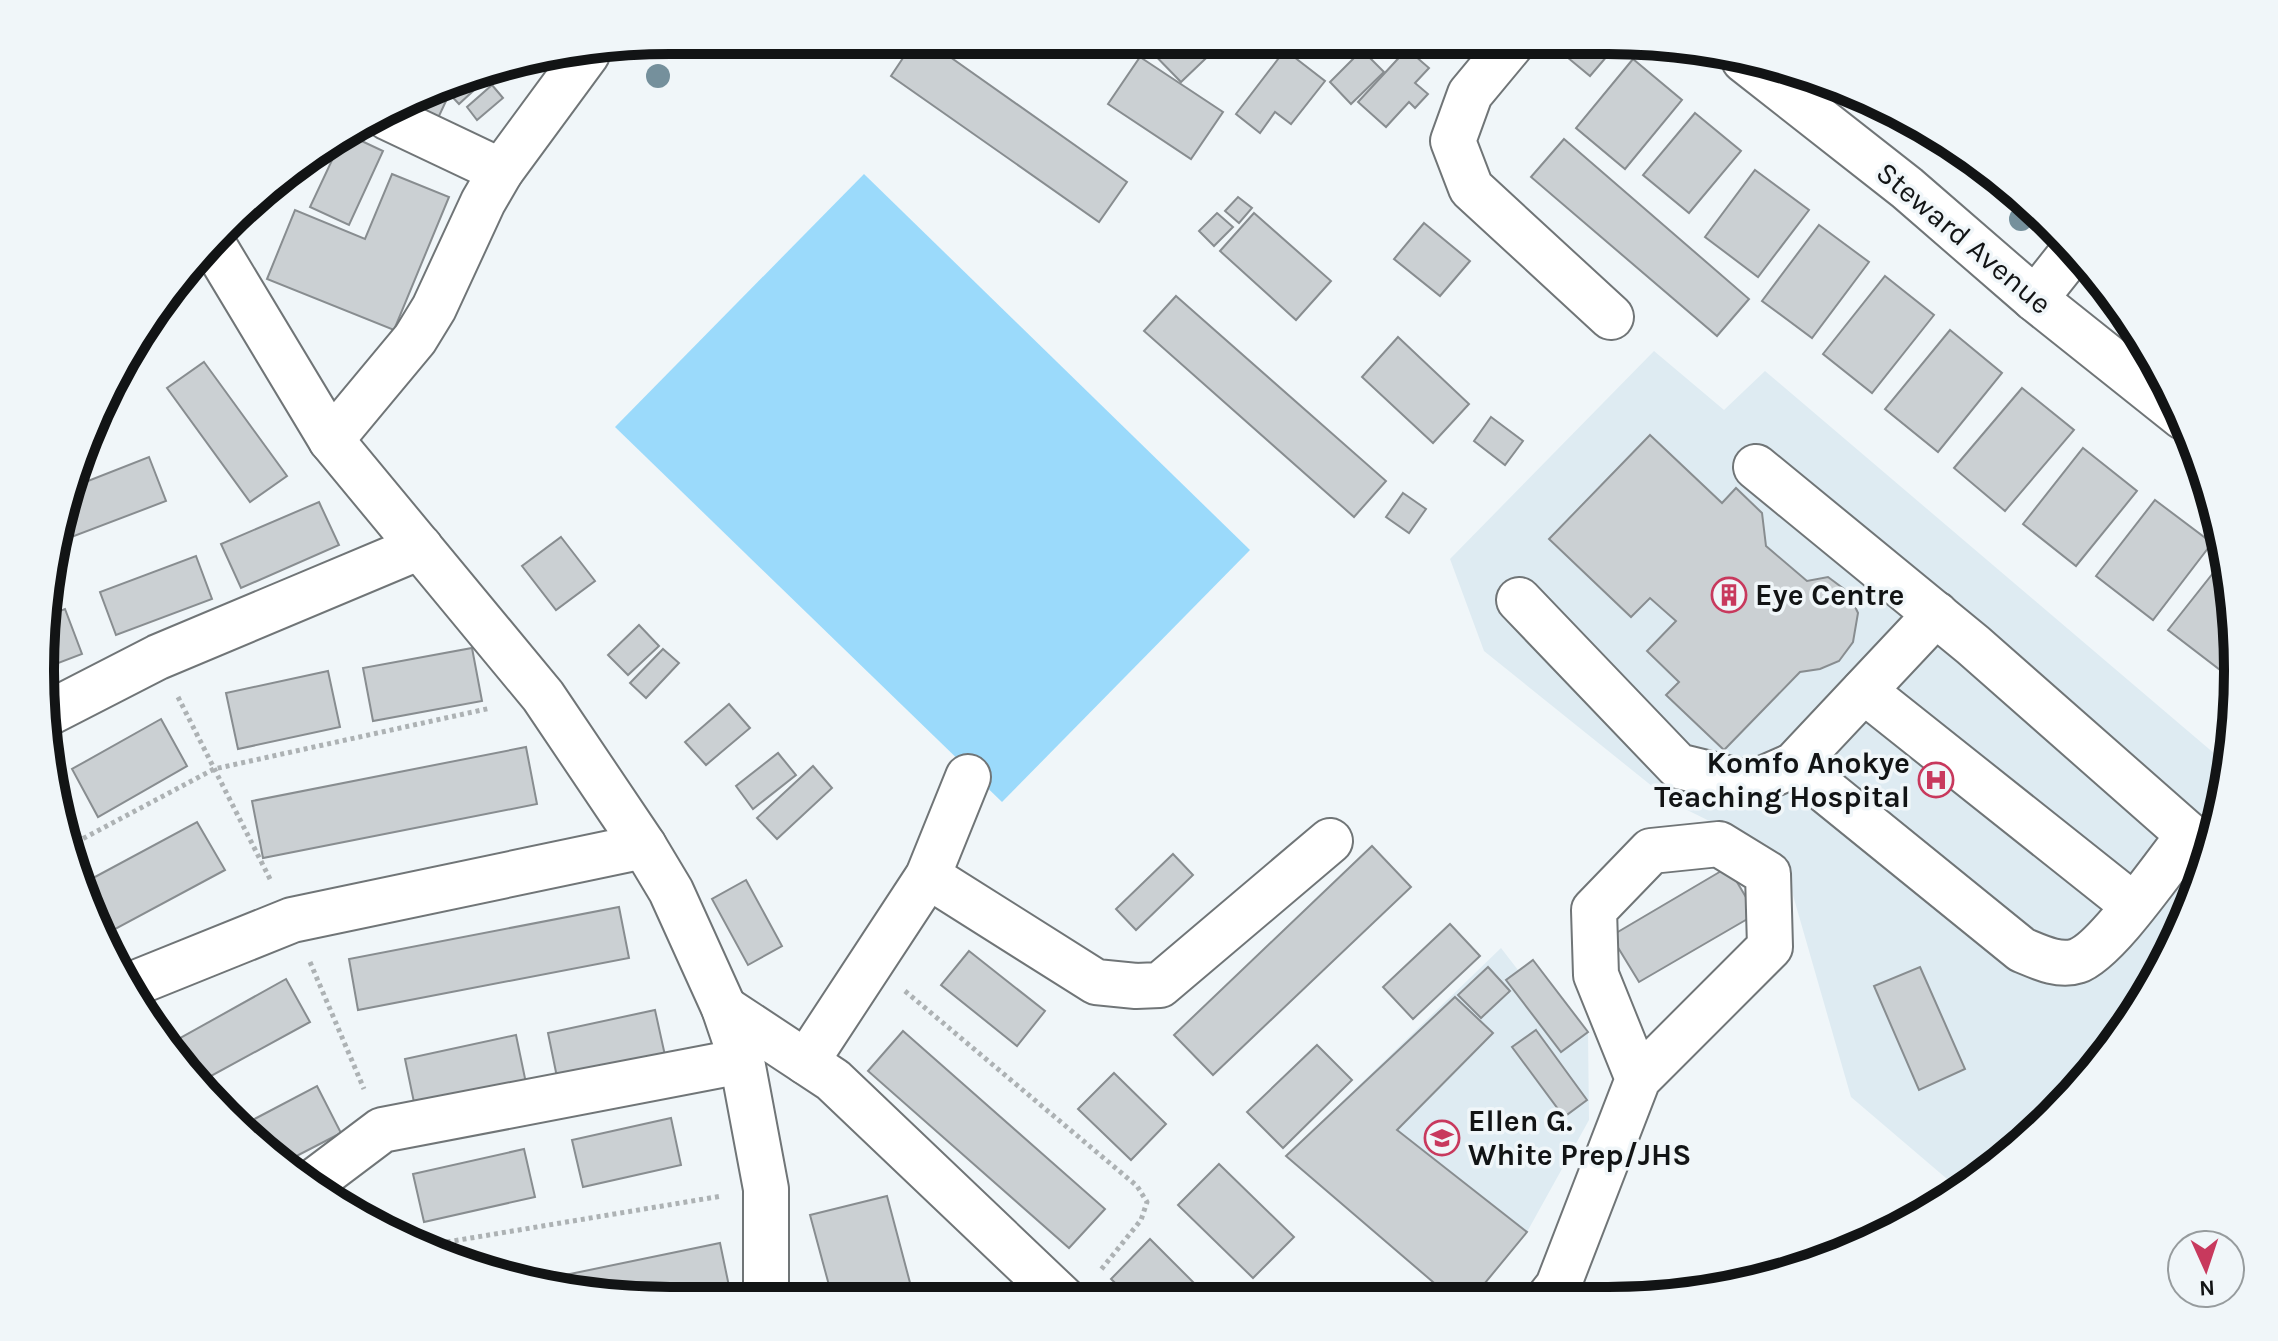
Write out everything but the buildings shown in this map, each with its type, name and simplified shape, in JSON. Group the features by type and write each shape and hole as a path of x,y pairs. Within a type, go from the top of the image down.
{"street":[{"path":"1503,54 1470,94 1453,141 1471,188 1611,317"},
{"path":"331,440 415,339 434,308 483,202 501,171 582,60"},
{"name":"Steward Avenue","path":"1761,74 1907,188 2035,299 2160,399"},
{"path":"394,120 501,171"},
{"path":"218,252 331,440 543,696 671,891 724,1008 742,1061 766,1189 766,1287"},
{"path":"2035,299 2067,259"},
{"path":"1756,467 1936,614 2198,843 2133,905 2101,946 2076,962 2051,961 2022,950 1794,765"},
{"path":"55,710 158,657 420,547"},
{"path":"1519,600 1678,766 1751,784 1794,765 1936,614"},
{"path":"1864,691 2133,905"},
{"path":"806,1062 928,876 968,777"},
{"path":"928,876 1096,982 1160,985 1330,841"},
{"path":"1557,1287 1638,1079 1770,947 1768,874 1719,844 1651,851 1594,910 1596,975 1638,1079"},
{"path":"139,982 292,920 644,846"},
{"path":"724,1008 833,1080 1078,1287"},
{"path":"320,1177 382,1130 742,1061"}],"path":[{"path":"158,657 292,920 382,1130"},
{"path":"78,841 214,769 543,696"},
{"path":"871,962 1137,1186 1147,1202 1141,1220 1080,1287"},
{"path":"442,1243 766,1189"}],"shaded area":[{"path":"864,174 1250,550 1002,802 615,427"},
{"name":"Komfo Anokye Teaching Hospital","path":"1654,351 1724,410 1765,371 2218,757 2203,830 2177,906 2141,979 2097,1046 2014,1134 1951,1182 1851,1097 1782,857 1673,803 1484,651 1450,559"},
{"name":"Ellen G. White Prep/JHS","path":"1501,948 1518,970 1533,960 1588,1032 1589,1120 1527,1232 1468,1287 1439,1287 1286,1156"}],"place":[{"name":"Eye Centre","path":"1729,595"},
{"name":"Komfo Anokye Teaching Hospital","path":"1936,780"},
{"name":"Ellen G. White Prep/JHS","path":"1442,1138"}]}
